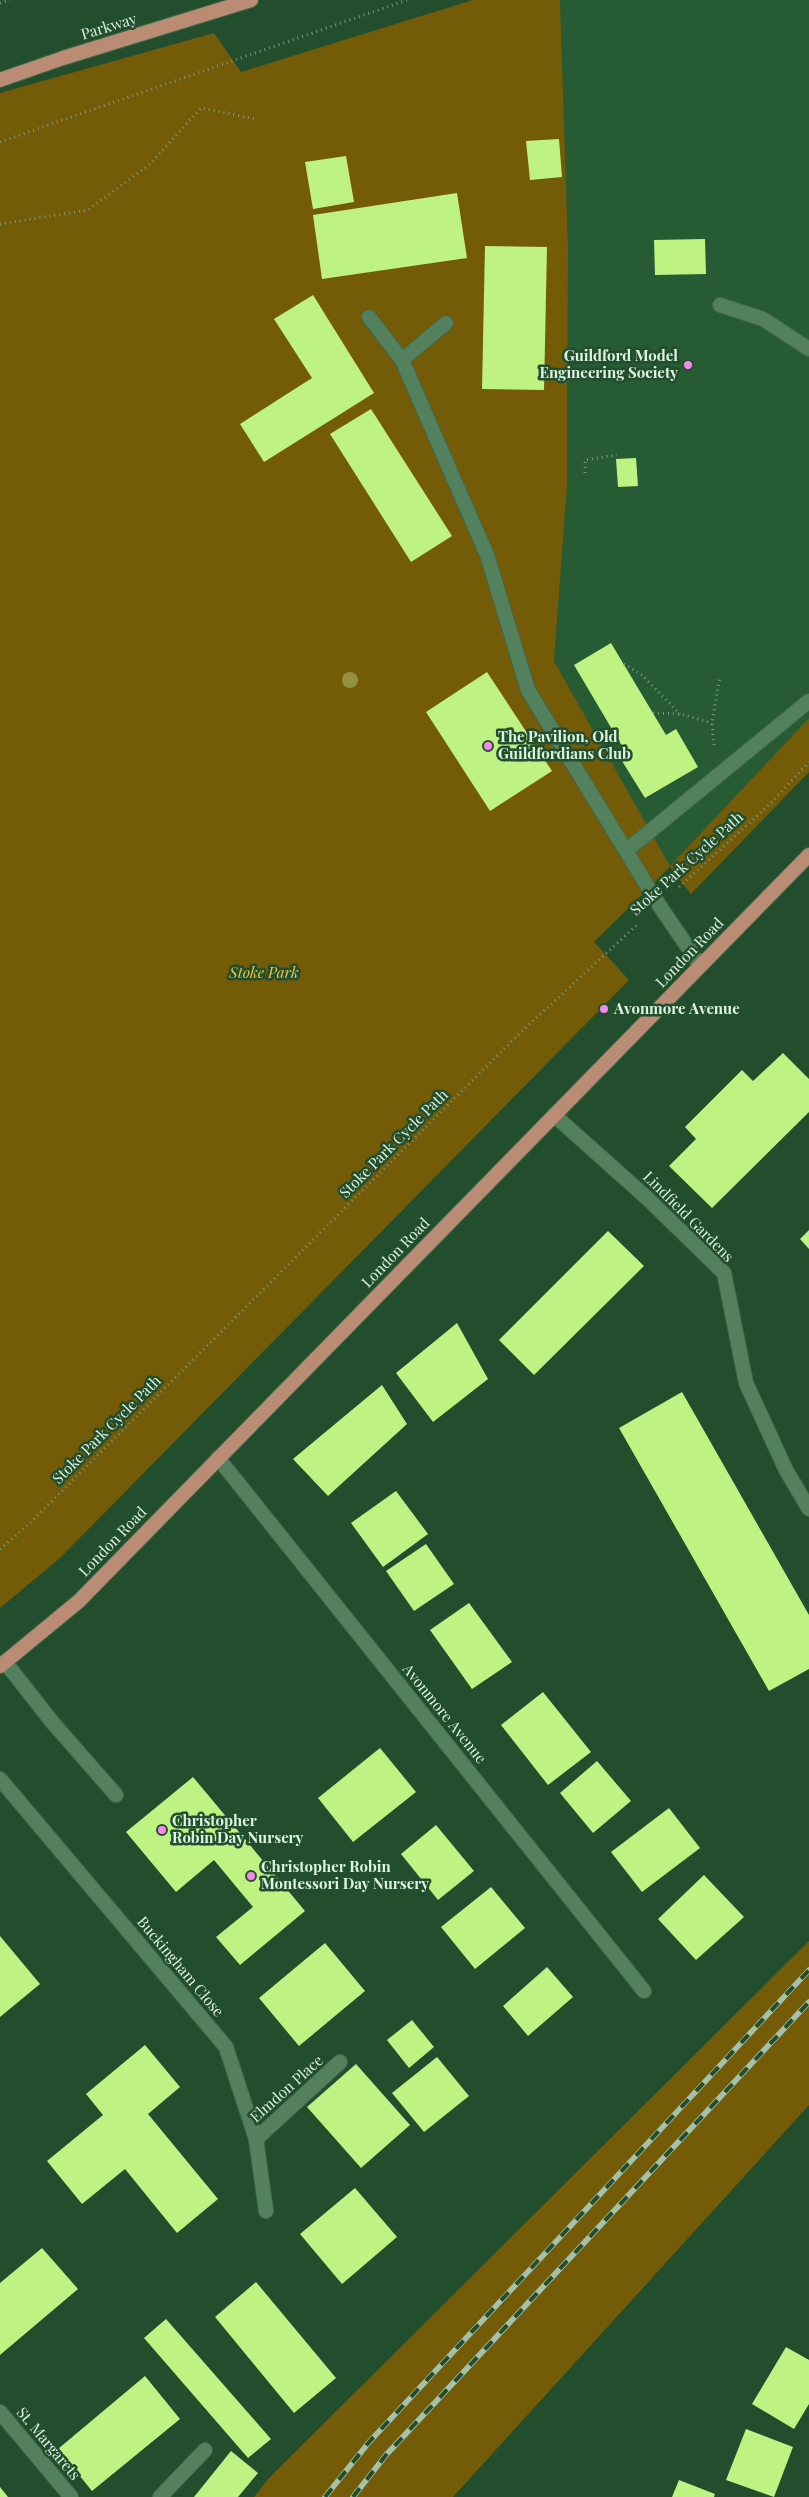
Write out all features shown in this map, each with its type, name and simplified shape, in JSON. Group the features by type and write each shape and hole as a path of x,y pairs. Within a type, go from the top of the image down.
{"main road":[{"name":"Parkway","path":"0,80 63,58 251,0"},
{"name":"Parkway","path":"0,72 63,58"},
{"name":"London Road","path":"3,1664 79,1601 809,855"}],"street":[{"path":"720,305 763,319 809,349"},
{"path":"369,318 402,360 487,555 528,690 659,905 700,965"},
{"path":"402,360 446,324"},
{"path":"627,850 809,701"},
{"name":"Lindfield Gardens","path":"554,1114 648,1199 724,1273 746,1383 786,1470 809,1509"},
{"name":"Avonmore Avenue","path":"218,1458 644,1990"},
{"path":"3,1664 116,1795"},
{"name":"Buckingham Close","path":"0,1779 226,2047 256,2139 266,2211"},
{"name":"Elmdon Place","path":"256,2139 340,2062"},
{"name":"St. Margarets","path":"0,2412 71,2497"},
{"path":"160,2497 205,2450"}],"path":[{"path":"0,3 10,0"},
{"path":"0,142 407,0"},
{"path":"0,224 88,210 149,165 202,108 255,119"},
{"path":"585,473 585,460 617,455"},
{"path":"624,664 642,675 680,714"},
{"path":"653,713 680,714 712,723 720,676"},
{"name":"Stoke Park Cycle Path","path":"0,1548 35,1518 520,1033 769,804 809,762"}],"shaded area":[{"name":"Guildford Model Engineering Society","path":"560,0 809,0 809,718 670,867 554,661 567,485 568,246"}],"green space":[{"name":"Stoke Park","path":"473,0 560,0 568,246 567,485 554,661 670,866 809,718 809,772 691,894 670,867 594,942 629,980 60,1558 0,1608 0,93 214,33 241,72"},
{"path":"809,1941 809,2105 453,2497 254,2497 270,2477"}],"building":[{"path":"559,139 562,177 530,180 526,141"},
{"path":"346,156 354,202 313,209 305,162"},
{"path":"457,193 467,258 322,279 313,215"},
{"path":"705,239 706,274 655,275 654,240"},
{"path":"485,246 547,247 544,390 482,389"},
{"path":"313,295 374,393 264,462 240,424 312,378 274,319"},
{"path":"371,409 452,536 411,562 330,434"},
{"path":"636,458 638,486 618,487 616,459"},
{"path":"611,643 666,735 676,729 698,767 645,798 622,761 629,758 574,665"},
{"path":"487,672 552,771 490,811 426,712"},
{"path":"783,1053 809,1079 809,1112 712,1208 669,1166 696,1139 685,1127 742,1070 753,1081"},
{"path":"809,1230 809,1249 800,1239"},
{"path":"608,1231 644,1266 534,1375 499,1340"},
{"path":"457,1323 488,1379 433,1422 396,1373"},
{"path":"382,1385 407,1424 328,1496 293,1459"},
{"path":"682,1392 809,1615 809,1669 769,1691 619,1428"},
{"path":"396,1491 428,1534 383,1567 351,1523"},
{"path":"426,1544 454,1584 414,1611 386,1571"},
{"path":"469,1603 512,1662 472,1689 430,1630"},
{"path":"543,1692 591,1752 548,1785 501,1725"},
{"path":"380,1748 416,1792 353,1842 318,1798"},
{"path":"597,1761 631,1801 593,1833 560,1793"},
{"name":"Christopher Robin Montessori Day Nursery","path":"193,1777 305,1911 240,1965 216,1937 253,1907 214,1860 176,1892 126,1832"},
{"path":"669,1808 700,1848 642,1892 611,1852"},
{"path":"436,1825 474,1871 438,1900 401,1854"},
{"path":"704,1875 744,1917 696,1960 658,1919"},
{"path":"491,1887 525,1928 475,1969 441,1927"},
{"path":"0,1936 40,1984 0,2017"},
{"path":"325,1943 365,1991 299,2046 259,1998"},
{"path":"547,1967 573,1997 528,2036 503,2006"},
{"path":"412,2020 434,2047 409,2068 387,2040"},
{"path":"145,2045 180,2087 148,2114 218,2199 177,2233 125,2169 82,2204 47,2161 103,2115 86,2094"},
{"path":"437,2057 469,2096 424,2132 392,2093"},
{"path":"356,2064 410,2125 361,2168 307,2107"},
{"path":"355,2188 397,2237 342,2284 300,2234"},
{"path":"42,2248 78,2289 0,2355 0,2283"},
{"path":"256,2282 336,2378 294,2413 215,2317"},
{"path":"166,2319 271,2439 248,2458 144,2338"},
{"path":"786,2347 809,2360 809,2404 794,2429 752,2404"},
{"path":"145,2376 180,2419 92,2491 58,2449"},
{"path":"746,2429 793,2447 774,2497 726,2480"},
{"path":"231,2451 258,2473 238,2497 194,2497"},
{"path":"679,2480 715,2494 714,2497 672,2497"},
{"path":"0,2487 8,2497 0,2497"}],"railway":[{"path":"325,2497 370,2441 809,1970"},
{"path":"353,2497 386,2455 809,2002"}],"place":[{"name":"Guildford Model Engineering Society","path":"688,365"},
{"name":"The Pavilion, Old Guildfordians Club","path":"488,746"},
{"name":"Avonmore Avenue","path":"604,1009"},
{"name":"Christopher Robin Day Nursery","path":"162,1830"},
{"name":"Christopher Robin Montessori Day Nursery","path":"251,1876"}]}
